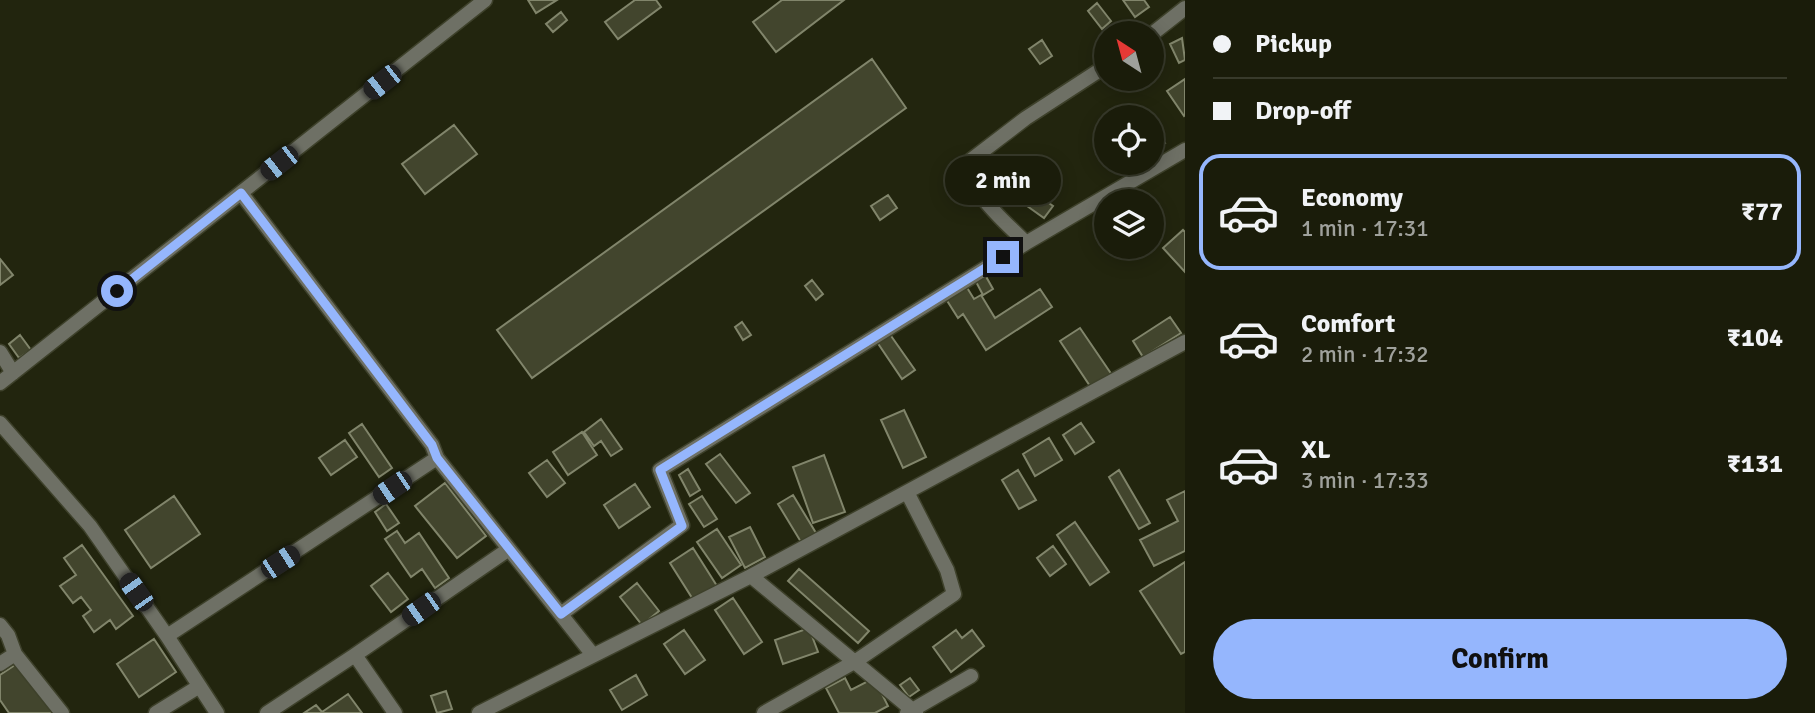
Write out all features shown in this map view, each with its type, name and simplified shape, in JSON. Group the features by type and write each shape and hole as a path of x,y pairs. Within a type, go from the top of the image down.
{"street":[{"path":"0,383 485,0"},
{"path":"1164,25 1185,8"},
{"path":"1026,243 974,185 969,170 971,160 1026,118 1094,74"},
{"path":"561,614 682,526 660,470 1026,243 1185,150"},
{"path":"241,193 432,445 437,458 593,655"},
{"path":"479,713 751,576 1185,342"},
{"path":"0,352 13,373"},
{"path":"0,424 90,526 217,713"},
{"path":"167,636 437,458"},
{"path":"764,713 856,661 954,594 947,570 907,492"},
{"path":"267,713 509,549"},
{"path":"751,576 856,661 912,712 971,676"},
{"path":"0,625 8,635 15,654 62,713"},
{"path":"0,664 15,654"},
{"path":"355,654 395,713"},
{"path":"156,713 198,687"}],"building":[{"path":"528,0 557,0 536,13"},
{"path":"635,0 656,0 661,7 618,39 605,22"},
{"path":"782,0 844,0 776,52 753,22"},
{"path":"1123,0 1144,0 1149,7 1135,17"},
{"path":"1097,3 1111,21 1096,21 1088,11"},
{"path":"561,12 567,20 553,32 546,24"},
{"path":"1182,38 1185,60 1179,63 1170,44"},
{"path":"1042,40 1052,56 1040,64 1029,49"},
{"path":"872,59 906,108 532,378 497,330"},
{"path":"1185,79 1185,115 1184,116 1167,91"},
{"path":"454,125 477,154 425,194 402,164"},
{"path":"1045,163 1060,185 1052,191 1037,169"},
{"path":"1015,179 1053,206 1044,218 1006,191"},
{"path":"888,195 897,208 880,220 871,206"},
{"path":"1183,230 1185,232 1185,272 1164,249"},
{"path":"0,259 13,275 0,285"},
{"path":"984,273 993,289 983,295 974,278"},
{"path":"812,280 823,294 816,300 805,286"},
{"path":"966,286 974,299 981,295 995,318 1040,289 1052,307 986,350 963,314 958,318 946,299"},
{"path":"1170,317 1181,333 1143,357 1133,341"},
{"path":"742,322 751,335 743,340 735,327"},
{"path":"1080,328 1112,375 1092,389 1060,341"},
{"path":"889,333 915,370 902,379 877,342"},
{"path":"20,335 31,350 19,358 9,344"},
{"path":"904,410 926,457 903,468 881,420"},
{"path":"601,419 622,449 611,456 601,441 594,446 584,432"},
{"path":"1081,423 1094,442 1075,454 1063,435"},
{"path":"362,424 392,468 379,477 349,433"},
{"path":"582,432 597,455 568,475 553,452"},
{"path":"1049,438 1062,460 1035,476 1023,454"},
{"path":"345,440 357,457 331,475 319,458"},
{"path":"720,454 750,493 736,503 706,464"},
{"path":"824,455 845,512 813,523 793,467"},
{"path":"547,460 565,483 547,497 529,473"},
{"path":"688,469 700,490 690,496 679,475"},
{"path":"1018,470 1036,500 1019,509 1002,480"},
{"path":"1119,470 1150,523 1139,529 1109,477"},
{"path":"445,483 486,536 457,558 415,506"},
{"path":"635,484 650,507 619,528 604,505"},
{"path":"1185,491 1185,551 1154,566 1140,540 1178,521 1167,500"},
{"path":"793,495 816,533 801,542 778,504"},
{"path":"174,496 200,534 151,568 125,530"},
{"path":"702,496 717,519 704,527 689,504"},
{"path":"386,504 399,523 387,531 375,512"},
{"path":"1075,522 1109,572 1090,585 1057,535"},
{"path":"750,527 765,557 745,568 729,537"},
{"path":"717,529 741,565 722,578 697,542"},
{"path":"397,531 405,543 419,533 449,578 435,588 422,569 411,577 385,539"},
{"path":"82,545 133,616 116,629 110,620 94,632 83,616 91,610 81,597 73,603 60,586 76,575 64,558"},
{"path":"1053,546 1066,564 1050,576 1037,558"},
{"path":"693,548 717,586 694,601 670,563"},
{"path":"1185,562 1185,652 1181,654 1140,591"},
{"path":"799,569 869,631 858,643 788,581"},
{"path":"388,573 408,599 391,612 371,586"},
{"path":"637,583 659,611 642,625 620,597"},
{"path":"733,598 762,642 744,654 715,610"},
{"path":"809,628 818,652 783,664 775,640"},
{"path":"684,630 705,660 685,674 664,644"},
{"path":"956,630 962,638 972,630 984,646 951,672 933,647"},
{"path":"154,639 176,672 139,697 117,664"},
{"path":"18,663 53,713 9,713 0,700 0,675"},
{"path":"636,675 647,695 622,710 610,690"},
{"path":"845,678 851,690 874,678 888,706 875,713 839,713 826,688"},
{"path":"910,678 919,690 909,697 900,685"},
{"path":"446,691 452,709 437,713 431,696"},
{"path":"348,694 362,713 304,713 316,705 322,712"}],"route":[{"path":"117,291 241,193 432,445 437,458 561,614 682,526 660,470 1003,257"}]}
